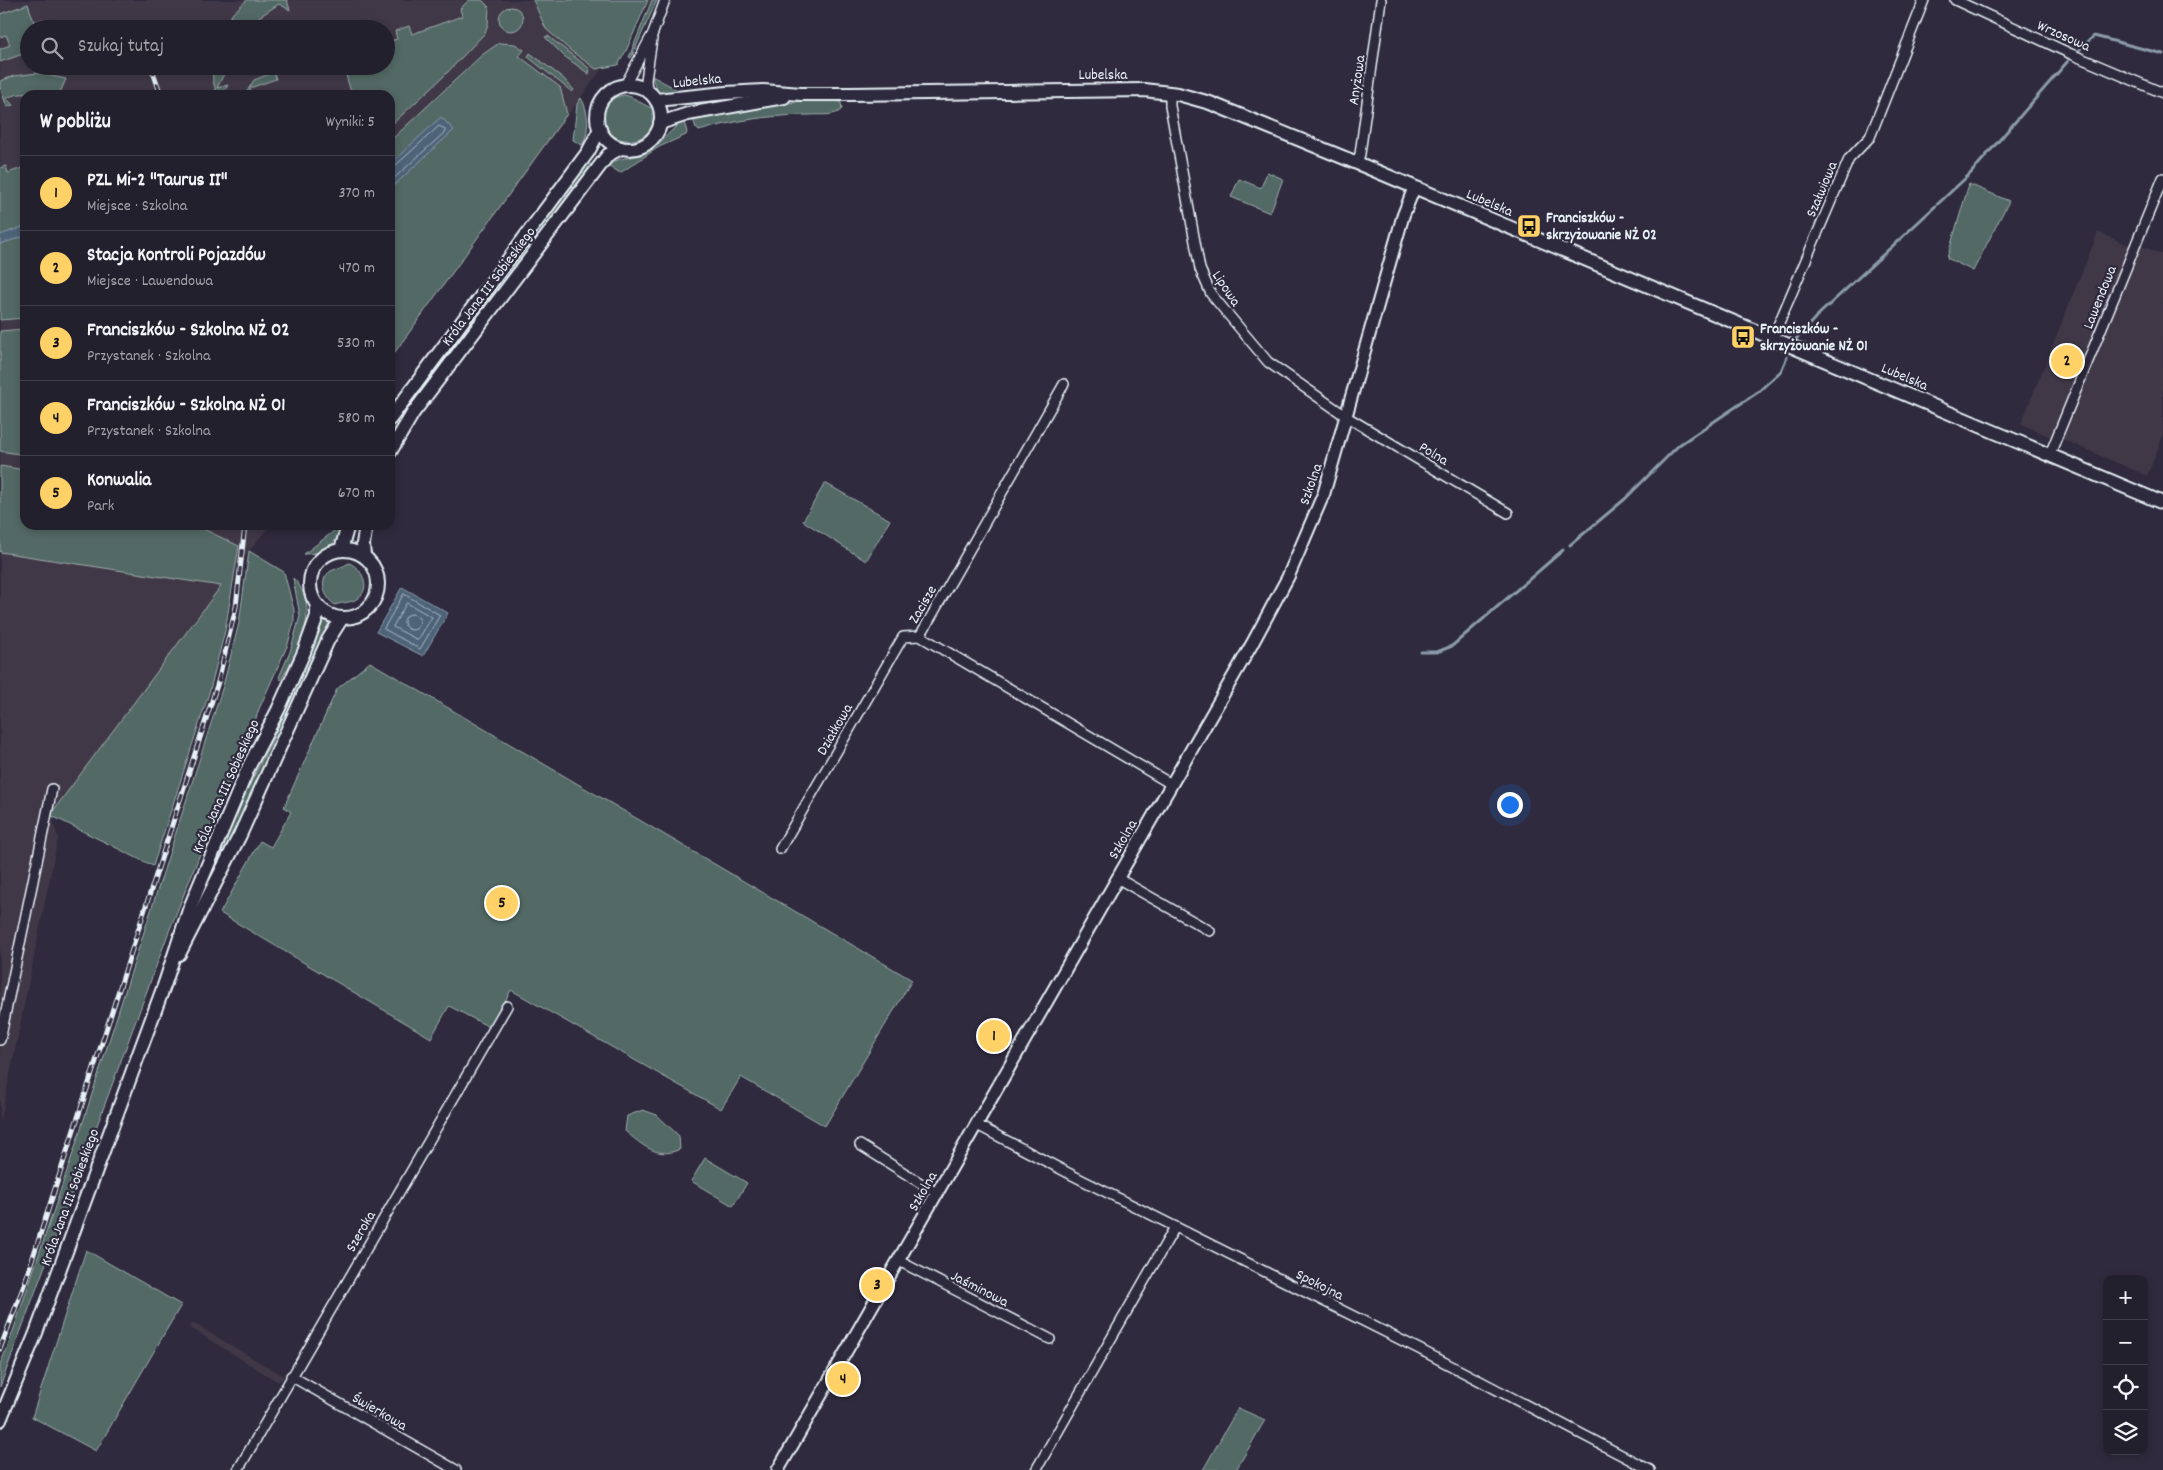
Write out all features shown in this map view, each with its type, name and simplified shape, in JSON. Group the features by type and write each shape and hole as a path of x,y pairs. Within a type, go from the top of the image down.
{"main road":[{"path":"625,85 637,86 652,96 660,111 660,123 655,135 646,144 634,148 621,148 606,139 600,129 597,115 602,100 612,90 625,85"},
{"name":"Lubelska","path":"652,96 763,91 801,94 1100,90 1170,93 1195,98 1239,114 1773,337 2163,503"},
{"name":"Lubelska","path":"660,123 688,114 801,94"},
{"name":"Króla Jana III Sobieskiego","path":"395,412 588,152 600,129"},
{"name":"Króla Jana III Sobieskiego","path":"395,443 412,413 608,155 621,148"},
{"path":"341,550 347,530"},
{"path":"364,556 363,544 365,530"},
{"path":"341,550 353,551 364,556 376,571 378,586 376,595 365,611 352,617 342,618 326,613 317,605 310,588 313,570 326,555 341,550"},
{"name":"Króla Jana III Sobieskiego","path":"0,1420 32,1345 165,983 189,910 249,766 278,710 304,652 317,616 317,605"},
{"name":"Króla Jana III Sobieskiego","path":"165,983 240,835 328,640 342,618"}],"street":[{"path":"625,85 653,33 665,0"},
{"name":"Anyżowa","path":"1357,163 1360,154 1381,0"},
{"name":"Szałwiowa","path":"1773,337 1849,159 1870,137 1924,0"},
{"name":"Wrzosowa","path":"1954,0 2071,54 2163,93"},
{"path":"652,96 646,80 653,33"},
{"name":"Lipowa","path":"1170,93 1170,106 1198,260 1206,286 1268,362 1347,417"},
{"name":"Lawendowa","path":"2050,454 2163,178"},
{"name":"Szkolna","path":"778,1470 938,1194 1252,644 1288,577 1319,507 1347,417 1403,216 1414,188"},
{"name":"Zacisze","path":"1064,384 920,636 1171,784"},
{"name":"Polna","path":"1347,417 1508,513"},
{"name":"Działkowa","path":"780,849 903,638 920,636"},
{"path":"0,1040 52,789"},
{"path":"1117,878 1210,931"},
{"name":"Szeroka","path":"238,1470 507,1006"},
{"name":"Spokojna","path":"977,1125 1650,1470"},
{"path":"860,1145 938,1194"},
{"path":"1036,1470 1175,1227"},
{"name":"Jaśminowa","path":"899,1262 1050,1339"},
{"name":"Świerkowa","path":"291,1376 456,1470"}],"shaded area":[{"path":"0,0 652,0 395,352 395,90 20,90 20,530 266,530 222,585 51,815 58,838 0,1124"},
{"path":"2098,232 2131,246 2051,437 2021,424"},
{"path":"2140,245 2163,255 2163,436 2147,476 2062,439"},
{"path":"193,1323 285,1377 278,1382 189,1327"}],"green space":[{"path":"247,0 287,0 290,10 279,4 256,20 229,20"},
{"path":"469,0 482,0 489,7 488,24 485,33 443,77 395,121 395,90 350,90 346,75 395,75 395,40 397,39 395,31 409,26 412,34 462,16 460,9"},
{"path":"533,0 648,0 618,65 596,69 571,51 546,29"},
{"path":"652,0 657,0 631,58 629,57"},
{"path":"28,4 33,20 20,20 20,55 0,62 0,49 10,45 6,35 0,37 0,14"},
{"path":"511,7 516,8 522,14 522,24 516,30 511,31 506,30 500,24 499,19 500,14 506,8"},
{"path":"548,36 590,69 589,74 564,56 545,37"},
{"path":"499,43 515,44 524,50 519,56 560,87 567,114 395,352 395,136 482,55"},
{"path":"530,53 563,78 574,90 572,92 528,57"},
{"path":"47,75 66,79 61,90 20,90 20,94 6,98 13,105 7,107 0,87 0,81 14,76"},
{"path":"213,75 224,75 217,88 228,85 225,90 216,90"},
{"path":"266,75 275,75 276,79 248,90 254,80"},
{"path":"652,76 679,91 669,92 661,90 653,81"},
{"path":"624,95 654,108 653,123 647,133 638,139 616,138 608,131 603,122 604,110 609,101"},
{"path":"581,98 586,109 587,121 585,140 582,145 573,140 577,104"},
{"path":"835,100 841,103 842,109 831,114 754,119 699,131 693,119 801,101"},
{"path":"684,122 686,135 659,147 620,173 608,165 650,151 674,128"},
{"path":"588,163 591,165 416,399 395,433 395,421"},
{"path":"6,166 8,173 20,169 20,318 0,320 0,168"},
{"path":"1267,172 1283,179 1270,213 1231,197 1239,179 1261,188"},
{"path":"1969,184 2009,201 1973,271 1947,258"},
{"path":"20,329 20,454 0,451 0,331"},
{"path":"0,466 20,469 20,530 205,530 239,546 225,631 210,690 153,866 50,815 221,586 0,552"},
{"path":"825,483 890,520 866,561 803,521"},
{"path":"335,530 340,530 332,544 327,548 311,554 304,554"},
{"path":"249,551 284,572 294,610 294,622 288,644 259,709 248,742 210,829 168,934 0,1387 0,1364 8,1346 74,1150 223,686 239,623"},
{"path":"349,563 358,569 364,579 364,589 356,600 335,605 326,594 323,584 324,579 331,571"},
{"path":"293,578 302,590 306,602 307,616 300,642 281,680 279,677 290,652 300,616"},
{"path":"325,617 330,620 242,819 197,910 222,843 274,736"},
{"path":"370,662 912,980 825,1126 741,1077 721,1109 511,990 491,1028 449,1006 431,1038 220,913 260,841 271,847 291,812 284,807 337,689"},
{"path":"643,1110 657,1115 679,1136 680,1149 665,1153 657,1152 644,1146 625,1131 627,1116"},
{"path":"705,1158 747,1183 733,1206 691,1181"},
{"path":"86,1250 181,1305 96,1451 32,1417"},
{"path":"1238,1408 1265,1420 1236,1470 1203,1470"}],"water":[{"path":"441,117 454,130 395,184 395,159"},
{"path":"20,228 20,238 0,244 0,235"},
{"path":"402,587 448,613 423,656 376,632"}],"waterway":[{"path":"2077,52 2094,36 2163,54"},
{"path":"1796,339 1816,317 1970,174 2068,61"},
{"path":"1570,545 1625,499 1679,445 1758,392 1781,371 1787,357"},
{"path":"1421,652 1437,652 1452,646 1563,550"}],"railway":[{"path":"154,75 159,90"},
{"path":"0,1349 24,1285 218,682 236,607 244,530"}],"place":[{"name":"Franciszków - skrzyżowanie NŻ 02","path":"1529,226"},
{"name":"Franciszków - skrzyżowanie NŻ 01","path":"1743,337"},
{"name":"Stacja Kontroli Pojazdów","path":"2067,361"},
{"name":"Konwalia","path":"502,903"},
{"name":"PZL Mi-2 \"Taurus II\"","path":"994,1036"},
{"name":"Franciszków - Szkolna NŻ 02","path":"877,1285"},
{"name":"Franciszków - Szkolna NŻ 01","path":"843,1379"}]}
